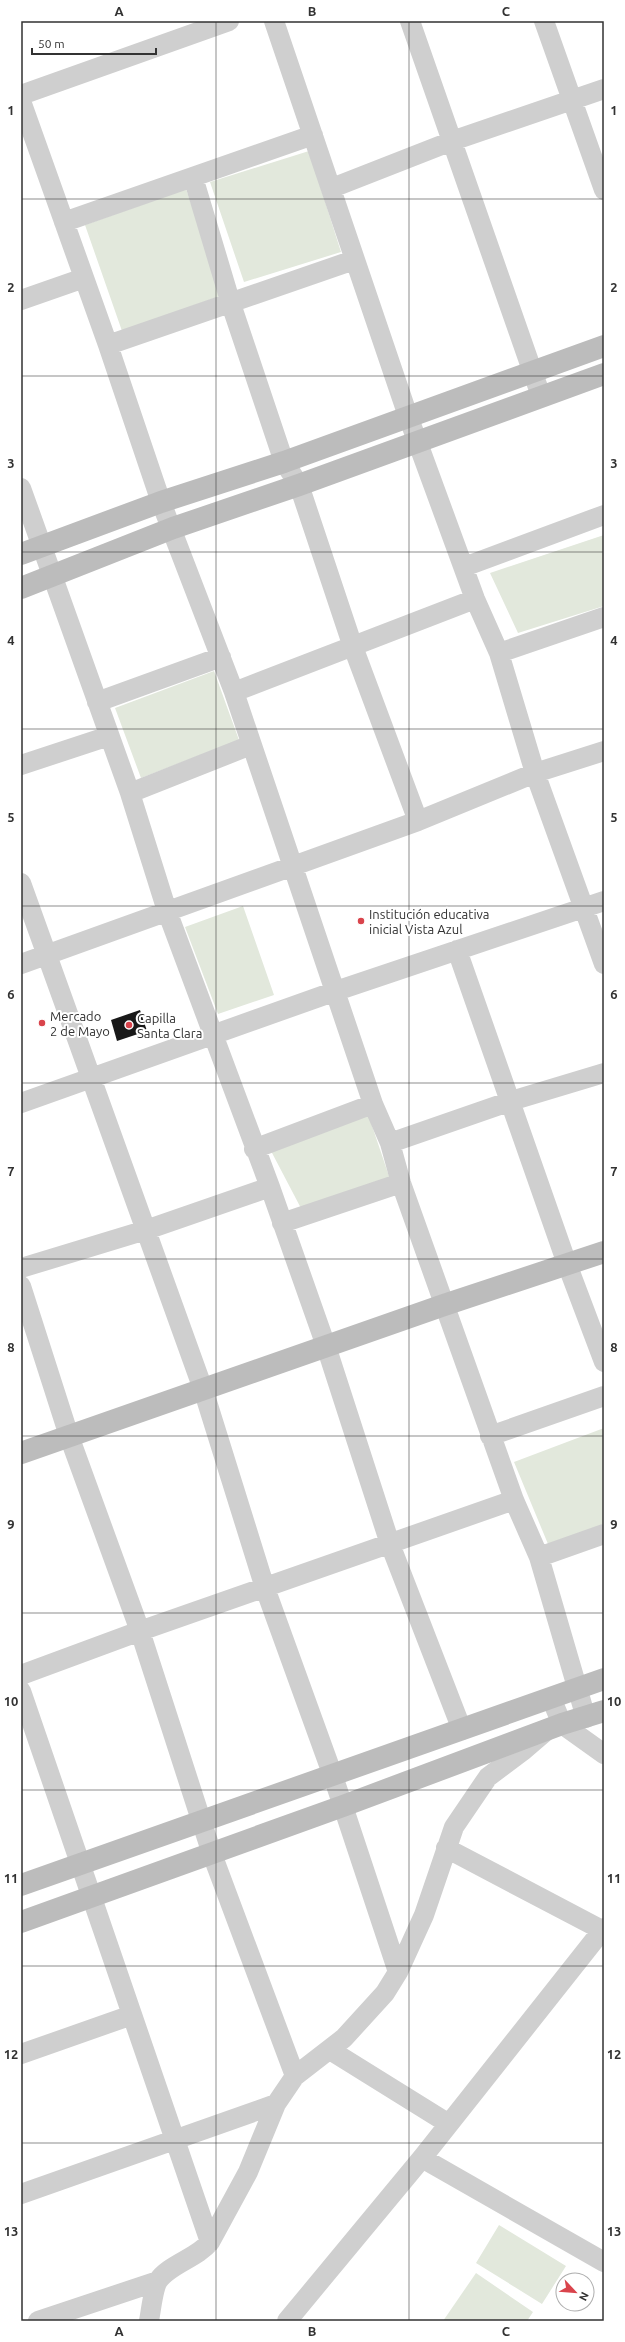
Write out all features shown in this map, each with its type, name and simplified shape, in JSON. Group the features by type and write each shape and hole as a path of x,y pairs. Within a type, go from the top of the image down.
{"street":[{"path":"21,94 229,21"},
{"path":"274,21 332,188 354,260 408,416 475,599 499,653 535,773 604,964"},
{"path":"410,21 531,372 541,396"},
{"path":"544,21 604,190"},
{"path":"332,188 452,141 604,89"},
{"path":"21,101 108,345 161,502 173,528 234,692 373,1104 390,1143 401,1184 490,1436 514,1500 539,1557 579,1688 595,1714 21,1922"},
{"path":"64,222 314,135"},
{"path":"193,177 231,304 284,462 299,485 352,644 418,821"},
{"path":"108,345 231,304 354,260"},
{"path":"21,300 84,278"},
{"path":"31,551 161,502 284,462 604,346"},
{"path":"21,588 173,528 299,485 604,374"},
{"path":"21,488 31,551 52,577 130,793 167,911 254,1150 270,1187 326,1346 390,1544 462,1730"},
{"path":"464,567 604,515"},
{"path":"234,692 352,644 475,599"},
{"path":"499,653 604,618"},
{"path":"97,702 221,657"},
{"path":"21,765 109,736"},
{"path":"130,793 251,746"},
{"path":"21,964 418,821 535,773 604,751"},
{"path":"21,883 204,1389 265,1588 333,1776 398,1972"},
{"path":"21,1103 457,950 604,901"},
{"path":"457,950 567,1264 604,1362"},
{"path":"390,1143 511,1101 604,1073"},
{"path":"254,1150 373,1104"},
{"path":"282,1223 401,1184"},
{"path":"21,1268 146,1230 270,1187"},
{"path":"21,1453 444,1305 604,1252"},
{"path":"21,1286 69,1436 140,1631 212,1854 295,2076"},
{"path":"490,1436 604,1396"},
{"path":"21,1675 140,1631 514,1500"},
{"path":"539,1557 604,1534"},
{"path":"21,1885 604,1679"},
{"path":"21,1691 29,1741 79,1865 176,2139 210,2242"},
{"path":"551,1698 554,1728"},
{"path":"554,1728 604,1754"},
{"path":"38,2321 158,2281 176,2266 204,2250 210,2242 248,2172 276,2104 295,2076 330,2050 369,2012 398,1972 424,1915 454,1827 488,1777 554,1728"},
{"path":"287,2321 422,2158 603,1929 446,1848"},
{"path":"21,2054 132,2015"},
{"path":"330,2050 448,2124"},
{"path":"21,2194 276,2104"},
{"path":"422,2158 604,2262"},
{"path":"149,2321 158,2281"}],"shaded area":[{"path":"309,151 341,252 244,282 210,182"},
{"path":"186,189 223,295 122,331 85,225"},
{"path":"604,535 604,606 518,633 490,573"},
{"path":"214,671 239,740 141,778 115,708"},
{"path":"243,906 274,995 218,1014 185,927"},
{"path":"366,1108 391,1182 304,1214 271,1151"},
{"path":"604,1428 604,1524 548,1544 514,1462"},
{"path":"499,2225 566,2266 562,2272 555,2272 555,2283 542,2304 476,2263"},
{"path":"476,2273 533,2312 527,2321 443,2321"}],"building":[{"name":"Capilla Santa Clara","path":"140,1010 147,1031 117,1041 111,1020"}],"place":[{"name":"Institución educativa inicial Vista Azul","path":"361,921"},
{"name":"Mercado 2 de Mayo","path":"42,1023"},
{"name":"Capilla Santa Clara","path":"129,1025"}]}
